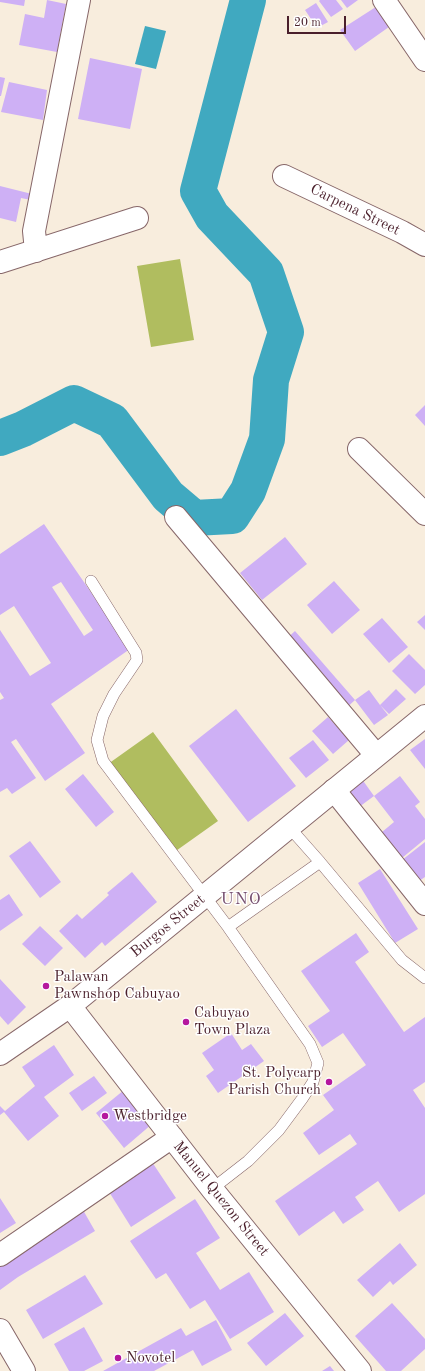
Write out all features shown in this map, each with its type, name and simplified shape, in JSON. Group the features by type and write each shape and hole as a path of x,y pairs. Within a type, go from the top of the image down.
{"street":[{"path":"36,251 34,231 79,0"},
{"path":"384,0 425,60"},
{"name":"Carpena Street","path":"284,176 402,232 425,245"},
{"path":"0,262 137,218"},
{"path":"359,449 425,514"},
{"path":"176,517 376,755"},
{"name":"Burgos Street","path":"0,1054 70,1006 425,716"},
{"path":"334,790 425,904"},
{"name":"Manuel Quezon Street","path":"70,1006 172,1138 360,1371"},
{"path":"0,1255 172,1138"},
{"path":"0,1330 24,1371"}],"lane":[{"path":"91,581 136,653 137,660 114,694 104,716 98,740 103,762 228,927 310,1044 318,1063 313,1082 279,1130 248,1161 212,1188"},
{"path":"289,826 402,960 425,978"},
{"path":"228,927 320,862"}],"green space":[{"path":"180,259 194,340 151,347 137,266"},
{"path":"153,732 218,821 173,853 108,764"}],"water":[{"path":"145,26 166,31 156,69 135,64"}],"building":[{"path":"0,0 25,0 24,6 0,2"},
{"path":"47,0 66,4 57,52 19,45 25,14 44,18"},
{"path":"336,0 343,9 331,17 319,1"},
{"path":"341,0 358,0 347,8"},
{"path":"316,3 328,22 317,28 305,10"},
{"path":"382,3 396,22 355,51 340,30"},
{"path":"90,58 142,69 130,129 78,119"},
{"path":"0,77 5,78 1,96 0,96"},
{"path":"9,82 47,90 43,120 1,112"},
{"path":"0,186 32,194 31,200 21,198 16,222 0,218"},
{"path":"425,405 425,426 415,415"},
{"path":"44,524 130,649 51,704 85,753 45,781 16,739 11,742 36,778 12,794 7,788 0,792 0,700 4,698 0,692 0,630 30,676 51,663 14,606 0,615 0,554","holes":["61,582 93,630 84,636 52,587"]},
{"path":"285,537 307,564 262,600 240,573"},
{"path":"334,581 360,610 332,634 307,605"},
{"path":"425,615 425,630 417,622"},
{"path":"382,618 408,647 389,663 363,634"},
{"path":"295,631 355,700 343,711 283,642"},
{"path":"409,654 425,670 425,685 415,694 392,671"},
{"path":"396,689 406,699 389,714 380,705"},
{"path":"369,690 388,715 374,725 355,700"},
{"path":"236,709 296,786 248,822 189,746"},
{"path":"328,717 349,740 333,754 312,731"},
{"path":"425,739 425,769 410,750"},
{"path":"313,740 329,760 306,778 289,758"},
{"path":"83,774 114,812 96,827 65,789"},
{"path":"359,775 374,796 355,810 340,789"},
{"path":"400,776 420,802 415,806 425,819 425,839 402,858 382,832 394,822 374,796"},
{"path":"30,841 61,882 40,898 9,856"},
{"path":"425,842 425,877 419,881 402,860"},
{"path":"380,869 418,929 395,943 358,883"},
{"path":"132,872 157,902 105,946 102,942 85,958 59,931 77,914 82,919 109,895 107,893"},
{"path":"9,894 23,915 0,931 0,900"},
{"path":"40,926 63,948 45,966 22,944"},
{"path":"356,933 369,952 355,962 404,1032 425,1017 425,1082 413,1090 425,1108 425,1194 399,1212 378,1181 355,1197 364,1210 343,1224 334,1211 299,1236 275,1201 357,1144 350,1134 319,1155 303,1133 334,1110 323,1095 366,1065 343,1033 322,1047 308,1026 330,1011 301,971"},
{"path":"0,979 26,1007 8,1025 0,1016"},
{"path":"231,1033 242,1050 251,1044 264,1061 218,1093 206,1076 214,1070 202,1053"},
{"path":"54,1045 74,1075 44,1097 59,1116 28,1141 4,1112 0,1115 0,1106 5,1111 35,1086 22,1067"},
{"path":"94,1076 107,1093 82,1111 69,1093"},
{"path":"124,1090 152,1124 124,1148 96,1113"},
{"path":"150,1159 176,1198 131,1227 106,1187"},
{"path":"0,1198 16,1223 0,1233"},
{"path":"195,1199 220,1238 196,1253 220,1290 249,1272 274,1312 230,1339 205,1300 190,1309 166,1273 156,1279 130,1241"},
{"path":"83,1210 95,1231 18,1277 0,1290 0,1259"},
{"path":"400,1243 417,1265 393,1285 390,1281 373,1297 357,1280"},
{"path":"85,1275 103,1304 43,1339 26,1310"},
{"path":"392,1303 425,1339 425,1349 401,1371 386,1371 355,1336"},
{"path":"285,1313 304,1336 266,1366 247,1343"},
{"path":"216,1320 232,1350 202,1366 193,1350 154,1371 103,1371 181,1328 186,1336"},
{"path":"84,1327 103,1361 84,1371 69,1371 54,1344"},
{"path":"330,1366 334,1371 322,1371"}],"waterway":[{"path":"0,438 23,429 74,403 112,421 168,496 194,518 232,516 248,491 267,439 271,380 286,332 266,273 212,216 198,191 248,0"}],"place":[{"name":"Palawan Pawnshop Cabuyao","path":"46,986"},
{"name":"Cabuyao Town Plaza","path":"186,1022"},
{"name":"St. Polycarp Parish Church","path":"329,1082"},
{"name":"Westbridge","path":"105,1116"},
{"name":"Novotel","path":"118,1358"}],"district":[{"name":"UNO","path":"241,900"}]}
